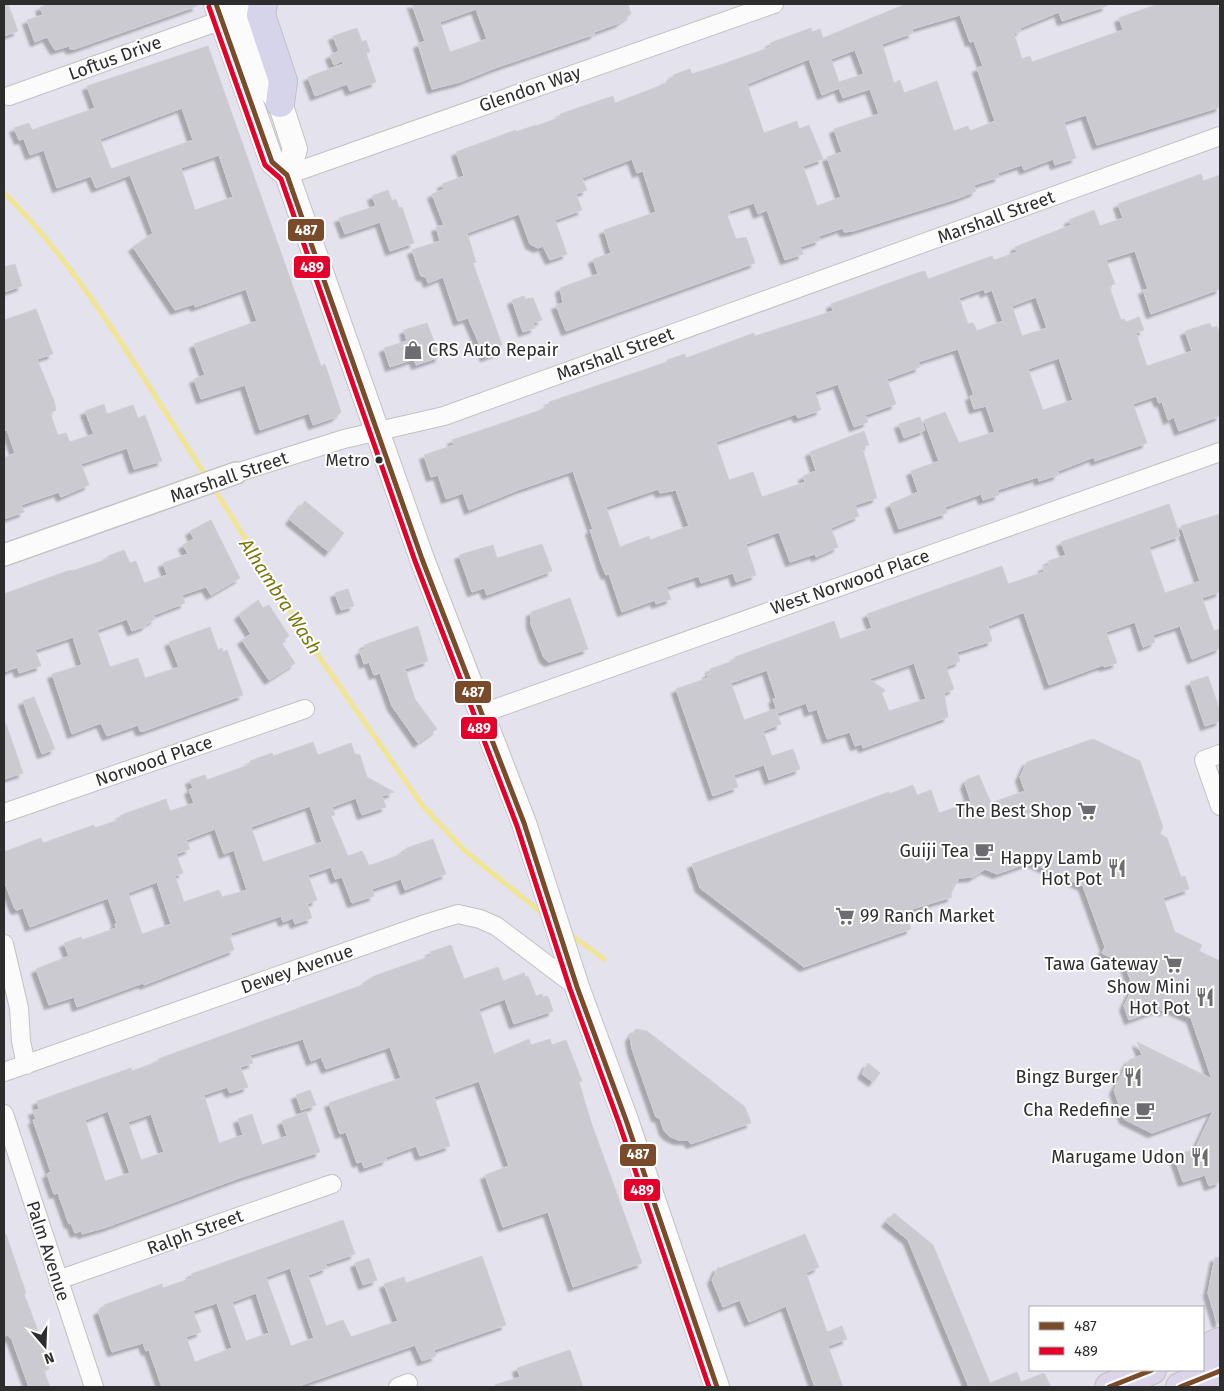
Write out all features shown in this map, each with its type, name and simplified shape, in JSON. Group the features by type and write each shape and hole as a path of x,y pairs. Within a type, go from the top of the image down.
{"highway":[{"path":"262,4 261,15 283,81 280,102"}],"main road":[{"path":"225,9 268,87 280,102 295,149 286,174"},
{"path":"225,9 272,162 286,174 422,559 538,865 577,987 629,1129 718,1387"},
{"path":"1204,1349 1220,1342"},
{"path":"1109,1387 1149,1371"},
{"path":"1180,1387 1220,1371"}],"street":[{"name":"Glendon Way","path":"286,174 748,8 774,4"},
{"name":"Loftus Drive","path":"9,96 225,9"},
{"name":"Marshall Street","path":"4,555 156,503 193,487 236,473 376,431 444,416 1220,136"},
{"name":"West Norwood Place","path":"480,714 1220,452"},
{"name":"Norwood Place","path":"4,813 305,709"},
{"path":"1212,757 1220,806"},
{"name":"Dewey Avenue","path":"4,1072 428,922 458,914 480,918 496,926 577,987"},
{"path":"4,944 19,1008 21,1041 26,1064"},
{"name":"Palm Avenue","path":"4,1114 94,1387"},
{"name":"Ralph Street","path":"58,1280 332,1184"}],"building":[{"path":"4,4 8,4 18,31 4,36"},
{"path":"50,4 196,4 197,6 75,49 70,49 69,46 55,50 47,37 35,42 27,20 43,15 40,7"},
{"path":"412,4 628,4 631,14 619,23 594,32 595,34 460,82 432,89 418,44 425,41","holes":["476,9 487,39 450,52 440,22"]},
{"path":"906,4 1106,4 1107,6 1062,21 1059,12 1020,28 1021,31 1014,34 1022,59 1030,56 1032,62 1123,30 1119,18 1158,4 1217,4 1220,13 1220,107 1097,145 1086,115 1064,122 1076,158 1055,165 1053,159 1024,170 1022,165 998,173 999,177 974,185 976,191 959,198 853,231 844,232 843,228 819,236 820,240 800,247 803,254 785,260 767,210 758,214 754,203 729,211 730,214 727,215 736,239 746,237 755,263 566,331 556,305 563,303 560,288 598,274 593,259 611,253 604,230 656,212 643,171 637,173 632,159 582,178 587,190 576,194 582,210 555,220 567,254 550,260 543,246 538,248 530,244 519,214 467,233 476,262 473,263 502,345 500,346 502,351 485,357 468,318 458,321 443,277 428,283 426,277 421,276 412,250 440,241 436,227 444,225 432,194 444,189 442,184 464,176 456,152 516,130 516,132 536,126 561,117 560,114 613,96 615,103 667,83 666,81 674,78 673,75 690,69 692,74 729,62 771,47 770,43 811,28 812,32 820,29 823,38","holes":["960,15 970,42 974,41 983,66 977,68 995,121 970,131 968,126 954,131 937,81 904,93 900,80 894,83 882,44 913,33 912,29","855,50 864,74 839,82 831,59","809,59 822,95 839,88 843,98 870,89 879,114 834,129 842,152 827,157 841,197 817,206 803,166 823,159 809,125 799,129 797,121 764,133 747,84"]},
{"path":"357,28 362,42 366,40 370,52 366,53 376,82 350,91 347,84 315,96 308,77 343,64 342,61 334,65 330,55 339,51 333,36"},
{"path":"208,46 321,366 325,364 341,412 336,417 313,425 309,413 260,430 245,385 201,399 194,379 205,375 194,344 257,321 246,289 195,307 194,304 175,310 133,247 153,233 130,175 96,188 91,176 57,188 44,150 30,155 24,139 19,140 14,128 29,123 32,130 95,108 87,86","holes":["182,108 193,140 111,169 100,139","219,155 233,197 195,210 181,168"]},
{"path":"1201,174 1203,181 1220,175 1220,289 1151,314 1143,290 1148,289 1135,251 1106,260 1115,284 1109,286 1121,320 1124,319 1126,322 1139,317 1144,330 1136,333 1147,366 1192,351 1185,331 1210,323 1212,328 1217,326 1220,334 1220,416 1179,431 1174,417 1168,420 1162,402 1159,403 1156,396 1133,404 1147,443 1095,461 1094,457 1058,471 1058,475 1039,481 1038,477 997,490 999,495 983,500 981,494 945,507 947,513 899,529 890,504 918,492 911,471 939,461 924,420 945,412 959,443 995,432 986,406 974,409 970,396 974,395 958,349 918,362 920,367 887,379 896,404 865,415 868,422 854,427 838,384 815,392 821,410 798,418 796,414 716,442 729,480 753,472 762,497 805,482 803,476 816,471 810,452 864,431 869,445 862,447 877,498 855,505 859,516 831,528 838,547 816,557 815,554 790,562 779,532 746,544 756,575 736,582 733,573 701,583 699,576 666,587 671,599 656,604 655,600 622,612 609,574 606,575 602,566 590,530 593,529 573,471 518,490 469,510 463,493 446,499 438,475 431,477 424,455 454,445 452,440 538,411 550,405 549,402 667,362 667,360 685,354 686,358 754,333 755,336 833,311 831,304 920,272 925,271 928,279 992,256 994,260 1017,252 1015,247 1071,225 1069,220 1094,210 1100,226 1123,218 1118,204","holes":["984,289 985,293 992,290 1003,321 977,331 973,323 968,324 959,298","1036,297 1047,328 1022,336 1012,306","1059,358 1073,400 1043,410 1028,369","658,489 660,493 676,490 689,526 650,540 649,536 620,547 606,507"]},
{"path":"388,190 392,201 396,199 399,208 402,207 414,243 390,251 380,222 345,234 339,218 376,206 372,196"},
{"path":"15,264 22,286 4,292 4,267"},
{"path":"524,296 525,299 533,298 542,320 533,323 535,328 523,332 512,300"},
{"path":"36,309 53,354 37,359 54,401 56,410 50,413 58,435 66,433 70,442 94,434 85,411 104,404 107,414 133,405 138,418 145,415 162,461 134,469 127,448 81,464 89,485 61,497 59,492 21,505 24,512 4,519 4,458 15,453 7,430 4,431 4,320"},
{"path":"427,323 440,357 416,365 414,359 390,367 384,348 407,341 404,330"},
{"path":"920,417 925,430 904,438 899,424"},
{"path":"305,501 344,533 329,552 290,520"},
{"path":"1169,504 1180,536 1149,547 1165,593 1200,581 1181,526 1220,514 1220,592 1202,598 1214,631 1220,629 1220,648 1192,659 1180,626 1153,635 1155,642 1143,647 1135,622 1106,632 1117,663 1104,667 1103,665 1049,685 1024,613 1022,613 988,626 992,641 957,652 960,661 946,667 954,689 944,693 948,717 863,748 862,744 855,746 850,732 827,739 817,709 809,712 806,703 778,713 773,699 776,698 767,670 731,683 744,720 775,709 781,724 763,731 772,756 793,749 800,769 769,780 764,765 734,775 738,787 713,796 676,689 708,678 707,674 711,673 710,669 736,660 735,657 834,621 840,639 872,628 867,614 1002,566 1008,584 1044,572 1043,567 1050,565 1048,561 1066,555 1061,542","holes":["914,663 926,699 889,711 882,694 885,690 869,679"]},
{"path":"211,520 240,578 211,595 206,587 182,595 185,603 154,615 155,619 146,624 146,626 132,631 127,619 97,630 110,667 138,658 145,678 179,667 169,642 210,627 218,650 222,648 223,652 227,650 243,695 144,731 140,731 138,725 107,736 101,723 72,734 52,674 82,665 73,637 35,650 41,666 19,673 17,667 4,672 4,594 67,571 108,559 108,556 124,550 130,563 136,561 144,583 167,575 163,563 188,554 183,545 194,539 190,531"},
{"path":"542,544 552,571 487,595 484,588 472,592 459,555 493,545 497,558"},
{"path":"348,589 354,606 341,610 335,593"},
{"path":"570,598 588,649 549,662 544,658 531,624 531,612"},
{"path":"258,600 263,608 269,605 289,636 281,642 295,663 269,680 242,640 251,634 239,615"},
{"path":"418,626 428,661 405,669 415,699 437,729 418,743 392,706 380,673 374,675 369,662 364,664 360,651 365,649 364,645"},
{"path":"1208,676 1220,711 1220,721 1205,726 1190,682"},
{"path":"34,697 55,749 42,754 23,701"},
{"path":"4,724 6,724 23,773 4,779"},
{"name":"Tawa Gateway","path":"1093,739 1140,761 1163,827 1160,834 1167,838 1181,877 1185,876 1189,889 1163,898 1175,932 1202,945 1199,951 1220,961 1220,1182 1209,1186 1205,1175 1183,1182 1174,1156 1195,1149 1213,1111 1152,1133 1124,1119 1114,1090 1129,1060 1142,1055 1137,1042 1212,1079 1191,1018 1166,1007 1165,1012 1159,1009 1129,1020 1124,1006 1133,987 1125,965 1102,953 1105,947 1083,886 1031,862 997,874 985,869 973,877 959,878 951,893 952,897 912,909 914,918 908,920 911,929 804,967 700,888 692,864 913,785 917,795 931,790 939,813 971,802 965,784 967,783 966,780 979,775 991,803 1025,791 1020,777 1027,762"},
{"path":"313,742 318,755 351,743 355,754 360,755 367,777 394,792 382,796 386,807 362,815 356,798 332,807 335,815 331,816 348,856 362,851 369,865 371,865 405,853 403,851 407,848 433,839 446,874 405,890 401,879 372,889 374,896 352,903 342,877 335,879 331,867 308,875 317,900 307,904 312,918 295,924 293,918 283,922 281,916 231,933 232,937 230,937 234,950 144,985 143,983 77,1007 74,997 49,1005 36,969 69,956 64,943 81,937 82,940 116,928 115,924 117,923 108,898 30,927 23,908 15,909 4,881 4,852 41,838 43,843 94,825 95,828 121,819 120,816 124,814 166,799 170,811 194,803 189,790 193,788 190,780 205,775 207,780 251,764 250,761 272,753 273,756","holes":["310,806 322,842 263,862 251,827","215,829 224,854 234,850 247,890 222,897 219,890 184,902 175,876 183,873 176,854 190,849 186,840","157,882 171,924 142,934 128,893"]},
{"path":"451,945 464,979 498,967 503,981 524,973 525,977 528,976 536,996 542,994 543,997 547,996 553,1011 514,1024 505,999 479,1009 494,1054 529,1039 531,1045 550,1039 552,1045 566,1040 582,1081 579,1082 591,1122 642,1263 573,1287 548,1212 503,1227 485,1175 509,1166 479,1081 434,1097 450,1146 420,1156 416,1146 386,1157 387,1160 364,1168 362,1161 357,1163 346,1132 340,1134 329,1103 401,1078 390,1047 326,1069 321,1057 311,1061 303,1039 250,1055 253,1063 240,1067 248,1087 230,1093 227,1087 204,1095 219,1143 243,1135 238,1119 252,1114 262,1145 287,1136 282,1121 306,1112 320,1152 242,1177 107,1227 82,1234 81,1231 75,1233 71,1223 69,1224 58,1193 54,1194 47,1174 51,1172 33,1120 36,1119 33,1111 39,1109 37,1101 131,1068 132,1071 159,1061 158,1059 368,983 367,980 377,975 431,956 430,952","holes":["108,1111 130,1173 105,1181 85,1120","151,1114 164,1152 141,1160 128,1122"]},
{"path":"636,1029 647,1031 745,1107 751,1123 691,1144 688,1140 678,1140 669,1136 664,1131 660,1118 656,1117 632,1049 630,1037"},
{"path":"868,1063 880,1073 873,1082 862,1074"},
{"path":"310,1090 316,1105 301,1110 296,1095"},
{"path":"894,1213 933,1245 990,1383 1017,1372 1021,1382 1044,1373 1051,1387 969,1387 908,1240 886,1222"},
{"path":"343,1220 355,1254 326,1264 327,1268 308,1275 326,1326 343,1320 351,1337 398,1321 384,1284 404,1277 406,1283 482,1256 506,1325 434,1350 436,1356 422,1361 415,1345 296,1387 162,1387 149,1350 146,1351 143,1343 112,1352 98,1311 105,1308 104,1305 162,1284 163,1288 192,1278 191,1274","holes":["290,1268 314,1338 291,1346 266,1277","256,1293 269,1333 246,1341 232,1302","217,1303 232,1348 195,1362 186,1337 201,1332 193,1311"]},
{"path":"6,1234 26,1293 24,1294 49,1360 47,1361 49,1369 44,1371 50,1387 29,1387 12,1340 8,1335 4,1336 4,1235"},
{"path":"805,1234 819,1267 806,1273 827,1332 842,1326 847,1339 828,1346 843,1387 815,1387 786,1306 749,1322 740,1300 723,1307 712,1280 718,1267 720,1268"},
{"path":"1215,1257 1220,1258 1220,1323 1217,1323 1208,1293"},
{"path":"369,1258 377,1280 363,1285 355,1263"},
{"path":"570,1350 583,1387 495,1387 495,1385 520,1377 517,1368"}],"waterway":[{"name":"Alhambra Wash","path":"4,193 33,223 87,292 207,478"},
{"name":"Alhambra Wash","path":"213,487 318,655 422,805 465,851 543,914"},
{"name":"Alhambra Wash","path":"568,933 604,959"}],"transit line":[{"name":"487","path":"216,4 272,162 287,175 422,559 524,823 577,987 626,1120 717,1387"},
{"name":"489","path":"209,7 265,165 281,179 415,561 517,826 570,989 619,1123 709,1387"},
{"name":"487","path":"1109,1387 1149,1371"},
{"name":"487","path":"1180,1387 1220,1371"}],"place":[{"name":"CRS Auto Repair","path":"413,350"},
{"name":"Metro","path":"379,460"},
{"name":"The Best Shop","path":"1087,811"},
{"name":"Guiji Tea","path":"984,851"},
{"name":"Happy Lamb Hot Pot","path":"1117,868"},
{"name":"99 Ranch Market","path":"845,916"},
{"name":"Tawa Gateway","path":"1173,964"},
{"name":"Show Mini Hot Pot","path":"1205,997"},
{"name":"Bingz Burger","path":"1133,1077"},
{"name":"Cha Redefine","path":"1145,1110"},
{"name":"Marugame Udon","path":"1200,1157"}]}
